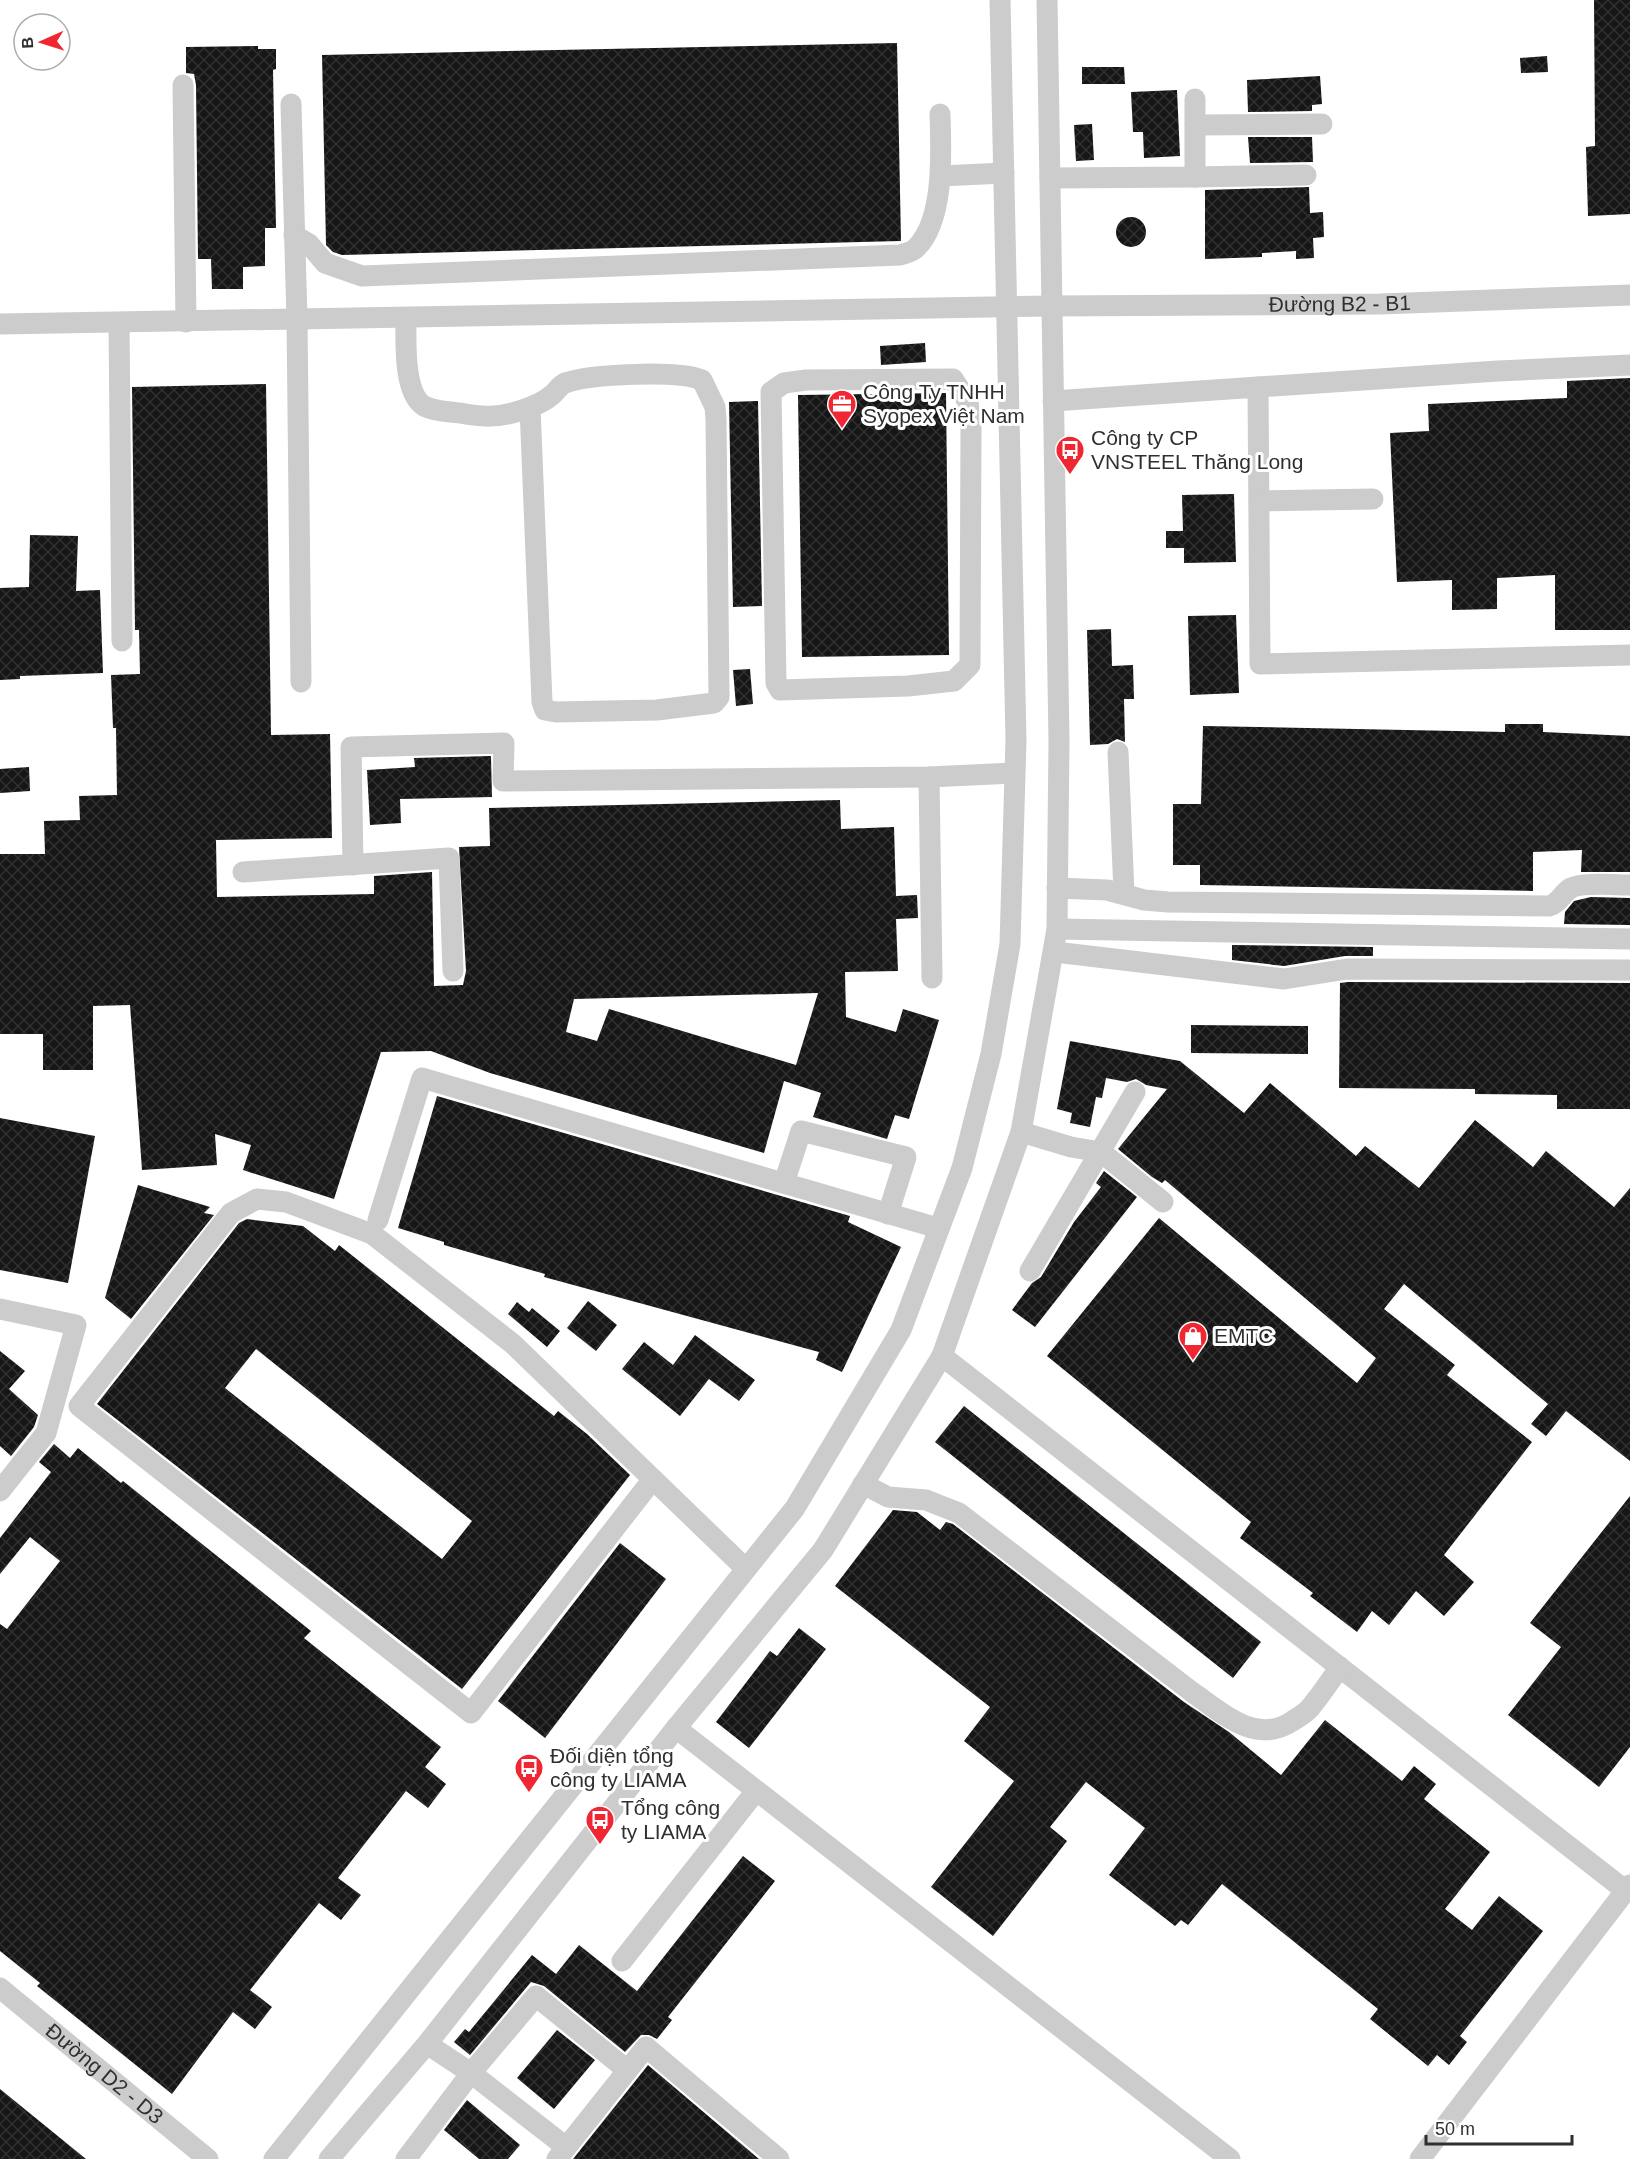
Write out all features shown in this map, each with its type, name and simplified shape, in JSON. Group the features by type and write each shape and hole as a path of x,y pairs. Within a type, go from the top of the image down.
{"street":[{"path":"274,2159 795,1508 901,1330 938,1228 963,1168 991,1054 1009,955 1016,729 1000,0"},
{"path":"329,2159 427,2044 676,1728 823,1550 942,1356 1021,1132 1055,952 1057,929 1059,741 1050,306 1047,0"},
{"path":"183,85 186,322"},
{"path":"1195,99 1195,177"},
{"path":"291,104 297,320 301,682"},
{"path":"294,235 309,244 325,263 362,276 900,255 915,250 924,238 941,176 940,114"},
{"path":"1195,125 1322,124"},
{"path":"941,176 1004,173"},
{"path":"1050,177 1306,175"},
{"name":"Đường B2 - B1","path":"0,324 1050,306 1380,304 1630,295"},
{"path":"406,318 406,367 414,394 424,406 490,418 530,407 551,397 564,383 644,374 691,375 702,380 715,407 716,420 719,697 714,703 657,710 556,712 546,710 542,702 530,407"},
{"path":"119,323 122,641"},
{"path":"1053,401 1498,371 1630,366"},
{"path":"953,379 962,391 968,402 971,427 970,665 954,681 908,686 780,690 776,683 771,392 784,383 806,380 953,379"},
{"path":"1258,387 1260,664 1630,655"},
{"path":"1259,501 1373,499"},
{"path":"353,865 351,747 504,743 503,781 929,777 1014,773"},
{"path":"1118,752 1124,893"},
{"path":"929,777 932,978"},
{"path":"243,872 449,858 453,971"},
{"path":"1057,888 1107,890 1144,900 1168,902 1549,906 1555,904 1567,890 1576,886 1630,885"},
{"path":"1057,929 1630,939"},
{"path":"1055,952 1284,979 1347,969 1630,970"},
{"path":"378,1220 422,1078 938,1228"},
{"path":"1030,1271 1135,1092"},
{"path":"784,1183 801,1131 906,1157 888,1214"},
{"path":"1021,1132 1071,1147 1101,1152 1163,1202"},
{"path":"653,1479 471,1713 79,1406 231,1213 257,1199 286,1202 372,1234 513,1344 653,1479 746,1569"},
{"path":"0,1309 76,1325 46,1433 0,1491"},
{"path":"942,1356 1340,1667 1628,1888 1420,2159"},
{"path":"863,1484 888,1497 926,1500 959,1513 1192,1692 1232,1720 1254,1730 1270,1731 1308,1711 1340,1667"},
{"path":"676,1728 1230,2159"},
{"path":"622,1960 756,1791"},
{"name":"Đường D2 - D3","path":"0,1988 208,2159"},
{"path":"406,2159 471,2073 536,1996 627,2070"},
{"path":"427,2044 471,2073 561,2153 646,2047 779,2159"}],"building":[{"path":"1594,0 1630,0 1630,214 1588,216 1586,147 1595,146"},
{"path":"897,43 901,241 342,255 333,252 326,245 322,55"},
{"path":"258,46 258,49 276,49 276,69 273,70 276,228 265,228 265,266 243,267 243,289 212,289 211,259 198,259 196,85 194,74 186,73 186,47"},
{"path":"1547,56 1548,72 1521,73 1520,58"},
{"path":"1082,67 1124,67 1125,84 1082,84"},
{"path":"1320,76 1322,104 1312,105 1312,111 1248,112 1247,80"},
{"path":"1177,90 1180,156 1144,158 1143,132 1133,132 1131,92"},
{"path":"1092,124 1094,160 1076,161 1074,125"},
{"path":"1248,137 1312,137 1313,162 1250,163"},
{"path":"1309,187 1310,213 1323,212 1324,237 1313,238 1314,258 1296,259 1296,251 1262,253 1262,257 1205,259 1205,190"},
{"path":"1131,217 1137,218 1145,226 1145,238 1137,246 1131,247 1125,246 1117,238 1116,232 1117,226 1125,218"},
{"path":"925,343 926,362 881,365 880,346"},
{"path":"1630,378 1630,630 1555,630 1555,575 1497,578 1497,609 1452,610 1452,580 1397,582 1390,433 1429,431 1428,404 1567,398 1567,381"},
{"path":"266,384 271,735 330,734 332,838 216,840 217,897 374,894 374,876 432,872 434,986 463,985 466,971 459,847 490,846 489,808 840,800 841,829 894,827 896,896 917,895 918,918 896,919 898,971 845,972 846,1017 896,1032 903,1009 939,1020 909,1119 895,1115 887,1139 813,1117 821,1093 784,1081 764,1153 490,1073 431,1051 381,1052 334,1199 243,1170 251,1145 215,1134 217,1165 142,1170 130,1005 93,1006 93,1070 43,1070 43,1034 0,1034 0,854 45,854 44,821 80,820 79,796 117,795 116,728 113,728 111,675 140,674 139,630 135,630 132,387","holes":["818,993 796,1065 609,1009 597,1041 566,1032 574,999"]},
{"path":"946,393 949,655 802,657 798,395"},
{"path":"758,401 762,606 733,607 729,402"},
{"path":"1234,494 1236,562 1184,563 1184,548 1166,548 1166,531 1183,531 1182,495"},
{"path":"30,535 78,536 76,591 100,590 103,673 20,676 20,679 0,680 0,588 29,587"},
{"path":"1236,615 1239,693 1190,695 1188,616"},
{"path":"1111,629 1112,666 1133,665 1134,699 1124,699 1125,742 1117,739 1108,744 1090,745 1087,630"},
{"path":"750,669 753,704 736,706 733,670"},
{"path":"1505,724 1543,724 1543,732 1630,736 1630,872 1581,872 1582,850 1533,852 1533,891 1200,885 1200,865 1173,865 1173,804 1201,804 1203,726 1505,732"},
{"path":"491,756 492,797 400,799 401,823 370,825 367,770 415,767 414,758"},
{"path":"29,767 30,791 0,793 0,769"},
{"path":"1591,897 1630,898 1630,925 1564,924 1565,912 1574,901"},
{"path":"1232,945 1373,947 1373,956 1345,956 1284,966 1232,960"},
{"path":"1340,983 1630,983 1630,1109 1557,1109 1557,1095 1475,1094 1475,1089 1339,1088"},
{"path":"1191,1025 1308,1026 1308,1054 1191,1053"},
{"path":"1070,1041 1180,1061 1244,1113 1270,1083 1356,1156 1365,1146 1419,1188 1475,1120 1533,1167 1546,1151 1614,1207 1630,1188 1630,1461 1566,1411 1546,1436 1531,1424 1548,1404 1404,1284 1384,1309 1455,1365 1447,1375 1532,1442 1444,1555 1474,1582 1444,1616 1416,1591 1389,1625 1372,1611 1357,1632 1310,1596 1313,1593 1240,1538 1251,1522 1047,1356 1159,1218 1357,1383 1376,1358 1165,1180 1162,1183 1152,1177 1118,1149 1167,1089 1146,1085 1136,1079 1127,1082 1106,1078 1102,1098 1096,1097 1090,1127 1070,1123 1072,1113 1057,1109"},
{"path":"437,1096 850,1216 848,1222 901,1247 842,1372 816,1360 819,1352 544,1277 545,1274 444,1245 444,1242 398,1228"},
{"path":"0,1118 95,1136 68,1283 0,1270"},
{"path":"1104,1171 1137,1197 1035,1327 1012,1310 1032,1283 1041,1277 1074,1222 1101,1187 1096,1183"},
{"path":"138,1185 210,1207 204,1213 214,1215 131,1319 105,1298"},
{"path":"247,1219 303,1226 335,1251 339,1245 554,1416 558,1411 587,1434 630,1475 462,1689 97,1404 239,1223","holes":["256,1349 472,1521 442,1559 225,1388"]},
{"path":"588,1301 617,1325 596,1351 567,1328"},
{"path":"517,1302 529,1312 532,1308 560,1331 547,1347 508,1314"},
{"path":"695,1335 755,1380 739,1401 709,1379 680,1416 622,1369 644,1342 673,1365"},
{"path":"0,1351 25,1371 9,1389 38,1415 34,1427 11,1456 0,1446"},
{"path":"964,1406 1261,1642 1233,1678 935,1442"},
{"path":"54,1444 70,1458 78,1448 121,1483 123,1481 311,1631 304,1638 441,1747 425,1767 446,1784 428,1808 406,1791 338,1878 361,1895 341,1920 319,1903 250,1990 272,2007 255,2029 233,2012 172,2094 37,1986 40,1983 0,1951 0,1624 7,1629 60,1561 30,1537 0,1574 0,1538 51,1472 39,1462"},
{"path":"1630,1496 1630,1747 1599,1787 1508,1715 1561,1647 1530,1623"},
{"path":"893,1510 917,1512 940,1530 946,1522 953,1524 1184,1702 1229,1732 1281,1775 1325,1720 1402,1781 1414,1766 1436,1784 1424,1799 1490,1852 1445,1909 1472,1930 1499,1896 1543,1931 1460,2036 1467,2042 1449,2065 1437,2055 1428,2066 1370,2019 1378,2009 1222,1884 1188,1925 1181,1920 1175,1926 1109,1875 1145,1828 1086,1782 1050,1827 1067,1841 993,1936 931,1887 1014,1781 964,1741 990,1707 835,1586"},
{"path":"620,1543 666,1579 545,1738 498,1701"},
{"path":"799,1628 826,1649 749,1748 716,1722 770,1651 777,1656"},
{"path":"743,1856 775,1881 668,2017 672,2020 657,2039 649,2035 641,2035 625,2052 544,1986 531,1982 470,2055 454,2042 465,2029 469,2032 532,1955 556,1974 579,1945 637,1991"},
{"path":"557,2030 595,2060 554,2109 517,2078"},
{"path":"648,2065 759,2159 573,2159"},
{"path":"0,2089 86,2159 0,2159"},
{"path":"467,2100 520,2145 508,2159 479,2159 444,2130"}],"place":[{"name":"Công Ty TNHH Syopex Việt Nam","path":"842,430"},
{"name":"Công ty CP VNSTEEL Thăng Long","path":"1070,476"},
{"name":"EMTC","path":"1193,1362"},
{"name":"Đối diện tổng công ty LIAMA","path":"529,1794"},
{"name":"Tổng công ty LIAMA","path":"600,1846"}]}
